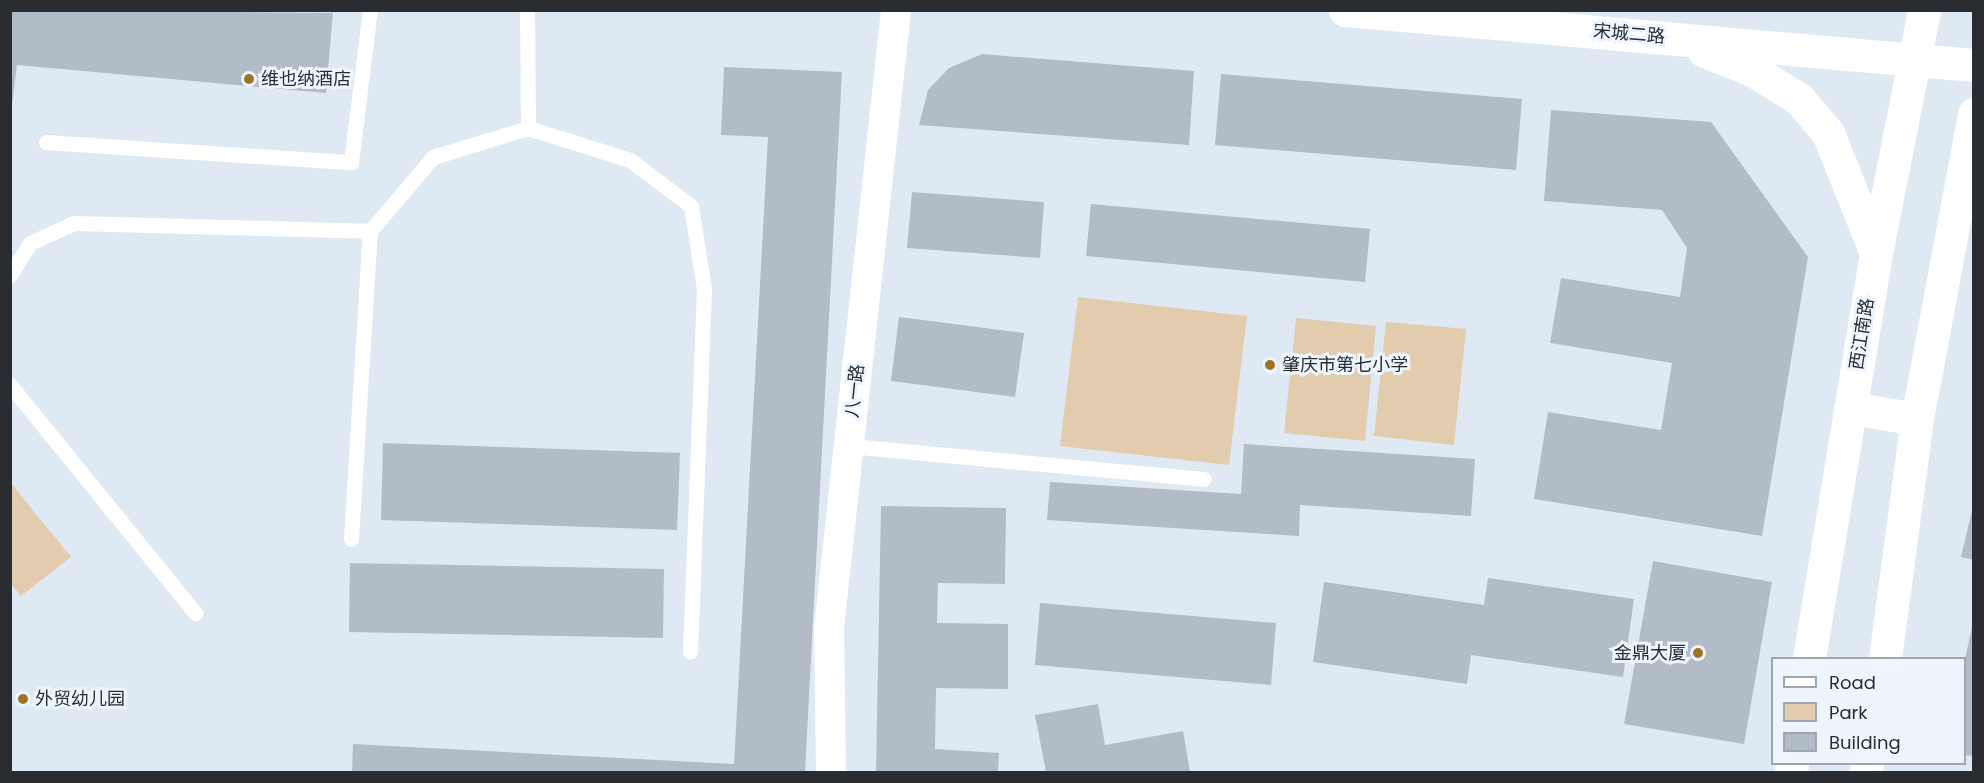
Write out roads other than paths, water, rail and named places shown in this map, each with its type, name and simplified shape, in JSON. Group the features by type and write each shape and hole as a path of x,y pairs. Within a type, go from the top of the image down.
{"main road":[{"name":"宋城二路","path":"1345,10 1974,65"},
{"name":"西江南路","path":"1809,657 1876,252 1924,10"},
{"path":"1675,38 1754,71 1798,99 1828,133 1876,252"},
{"path":"1885,657 1917,419 1974,113"},
{"path":"1850,408 1917,419"}],"street":[{"name":"八一路","path":"831,772 829,628 896,10"}],"lane":[{"path":"46,142 351,162 370,10"},
{"path":"527,10 528,128"},
{"path":"351,539 370,231 433,157 528,128 630,160 691,206 704,289 690,652"},
{"path":"10,275 30,243 74,223 370,231"},
{"path":"10,385 195,613"},
{"path":"849,446 1203,479"}],"place":[{"name":"维也纳酒店","path":"249,79"},
{"name":"肇庆市第七小学","path":"1270,365"},
{"name":"金鼎大厦","path":"1698,653"},
{"name":"外贸幼儿园","path":"23,699"}]}
